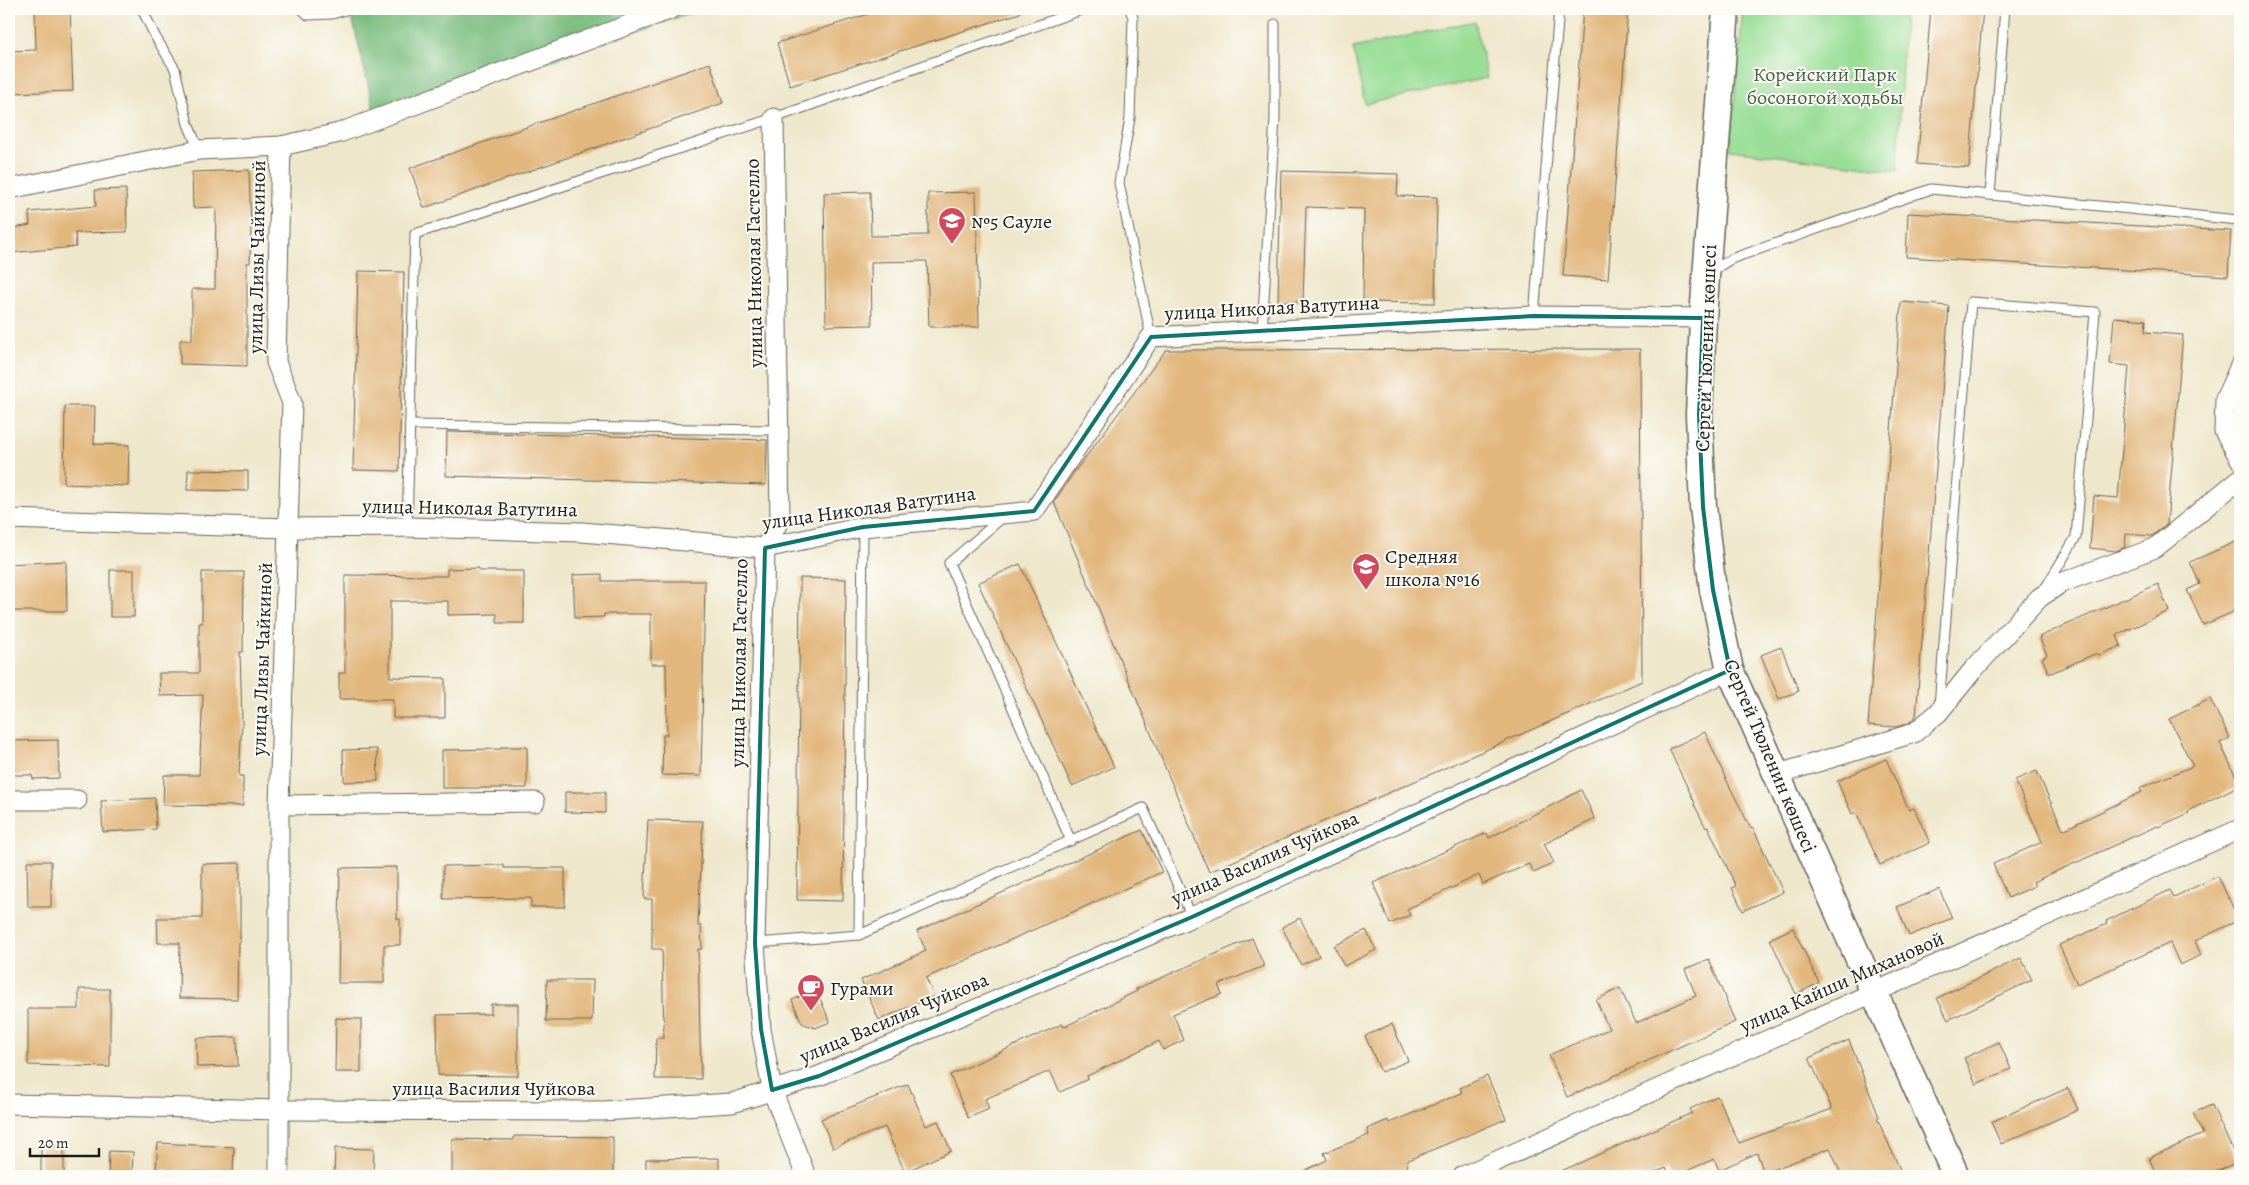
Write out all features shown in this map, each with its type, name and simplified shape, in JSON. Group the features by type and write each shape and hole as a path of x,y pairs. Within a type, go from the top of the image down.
{"main road":[{"name":"Сергей Тюленин көшесі","path":"1726,9 1703,318 1699,415 1704,507 1713,590 1730,670 1775,775 1875,992 1956,1176"}],"street":[{"path":"9,189 199,150 281,146 339,133 671,9"},
{"name":"улица Николая Гастелло","path":"774,118 780,519 765,548 755,943 761,1028 772,1090 806,1176"},
{"name":"улица Лизы Чайкиной","path":"279,1176 279,805 292,403 276,362 281,146"},
{"name":"улица Николая Ватутина","path":"9,519 289,528 406,527 582,532 765,548 863,527 1034,511 1151,337 1534,316 1703,318"},
{"path":"2240,366 2225,399 2224,431 2240,459"},
{"path":"1775,775 1914,733 1938,713 1973,670 2039,598 2061,583 2155,548 2240,479"},
{"name":"улица Василия Чуйкова","path":"9,1104 280,1110 602,1111 732,1103 819,1076 1192,917 1730,670"},
{"path":"9,800 77,800"},
{"path":"279,805 535,802"},
{"name":"улица Кайши Михановой","path":"1463,1176 2240,829"}],"lane":[{"path":"142,9 155,36 176,70 188,124 199,150"},
{"path":"302,9 308,15 332,14 349,9"},
{"path":"406,527 415,234 774,118 1084,9"},
{"path":"1130,9 1133,18 1130,118 1119,182 1151,337"},
{"path":"1534,316 1560,9"},
{"path":"1990,195 2005,9"},
{"path":"1262,331 1275,118 1275,24"},
{"path":"1707,273 1731,259 1931,189 2238,220"},
{"path":"1938,713 1972,302 2095,312 2076,537 2039,598"},
{"path":"410,426 779,430"},
{"path":"1009,512 949,563 1071,841"},
{"path":"859,935 863,527"},
{"path":"755,943 859,935 1143,808 1192,917"}],"highlighted area":[{"path":"1534,316 1703,318 1699,415 1703,507 1713,590 1730,670 1192,917 819,1076 772,1090 761,1029 755,943 765,548 863,527 1034,511 1151,337"}],"green space":[{"path":"350,9 703,9 376,119"},
{"name":"Корейский Парк босоногой ходьбы","path":"1743,9 1904,9 1898,171 1730,150"},
{"path":"1475,21 1487,78 1365,104 1353,48"}],"building":[{"path":"35,9 70,9 73,91 9,93 9,51 36,50"},
{"path":"884,9 1019,9 1020,13 790,86 777,43"},
{"path":"1583,9 1628,9 1608,279 1563,276"},
{"path":"1931,9 1983,9 1969,168 1917,164"},
{"path":"710,63 723,103 424,208 410,168"},
{"path":"249,170 251,226 250,263 247,263 247,366 180,364 180,340 192,340 192,289 215,289 216,207 193,208 192,172"},
{"path":"1281,171 1398,174 1397,196 1437,197 1435,303 1363,302 1364,209 1306,207 1303,302 1278,301"},
{"path":"126,189 127,232 75,233 76,247 9,253 9,229 30,225 29,212 96,206 95,190"},
{"path":"870,192 871,236 928,235 928,193 976,192 979,327 929,327 927,261 871,262 872,325 826,326 824,193"},
{"path":"1908,213 2231,231 2228,276 1906,257"},
{"path":"358,271 404,272 399,471 353,470"},
{"path":"1901,302 1949,306 1916,716 1909,723 1896,727 1868,725"},
{"path":"2114,317 2146,320 2145,332 2183,335 2167,524 2152,536 2126,534 2125,547 2116,551 2090,548 2094,496 2118,498 2129,366 2110,364"},
{"name":"Средняя школа №16","path":"1640,349 1642,681 1209,872 1054,502 1166,350"},
{"path":"65,406 95,406 94,444 129,445 128,486 64,484"},
{"path":"447,432 767,440 766,485 446,476"},
{"path":"188,470 248,471 248,491 187,490"},
{"path":"2240,540 2240,609 2203,625 2187,590 2200,584 2190,562"},
{"path":"66,561 67,611 9,611 9,564"},
{"path":"1020,564 1114,767 1072,786 978,583"},
{"path":"479,568 479,571 524,571 524,623 497,623 497,614 448,615 448,601 390,601 390,677 445,678 445,718 393,718 393,699 339,699 339,673 345,673 345,575 447,576 447,569"},
{"path":"110,570 134,570 134,617 110,617"},
{"path":"202,572 244,572 243,652 240,652 242,722 239,776 243,776 243,806 163,805 164,775 199,775 203,695 160,696 159,673 199,673 199,623 202,623"},
{"path":"602,574 602,581 705,581 701,776 662,775 663,735 667,735 666,664 651,664 651,614 604,614 604,617 575,618 573,575"},
{"path":"800,578 846,579 843,901 797,900"},
{"path":"2158,584 2169,611 2117,635 2121,646 2099,655 2097,653 2049,674 2042,658 2047,655 2039,637"},
{"path":"1781,647 1799,691 1779,699 1761,655"},
{"path":"2210,699 2230,738 2220,743 2240,785 2188,811 2189,813 2033,882 2035,886 2008,898 1993,864 2042,842 2015,780 2037,771 2063,830 2142,792 2140,788 2193,766 2169,719"},
{"path":"1705,732 1726,779 1751,829 1753,828 1783,892 1743,911 1732,888 1736,886 1708,827 1706,828 1694,804 1669,749"},
{"path":"58,740 59,778 33,779 32,775 9,775 9,741"},
{"path":"501,747 527,747 527,788 442,788 442,750 501,749"},
{"path":"377,749 378,781 344,782 343,750"},
{"path":"1886,759 1909,810 1914,808 1930,843 1880,865 1856,812 1852,814 1837,781"},
{"path":"1581,790 1595,819 1544,844 1554,863 1534,873 1529,864 1483,884 1479,875 1407,909 1410,915 1390,924 1373,883 1487,833 1489,838"},
{"path":"565,792 605,792 605,813 565,812"},
{"path":"155,798 156,829 103,832 101,801"},
{"path":"648,820 703,821 698,926 701,926 702,949 698,949 701,1079 655,1079 656,1038 664,1038 662,949 652,949 652,899 644,899"},
{"path":"1142,830 1162,872 926,978 934,996 879,1020 861,980 926,951 917,931"},
{"path":"27,861 51,861 51,907 28,907"},
{"path":"240,863 240,942 238,942 237,999 179,998 180,943 158,943 157,918 202,918 202,864"},
{"path":"504,865 504,868 565,868 565,907 531,907 531,898 443,899 443,866"},
{"path":"397,867 397,919 400,919 400,945 384,945 384,983 338,983 340,868"},
{"path":"2218,876 2239,920 2195,941 2201,955 2180,965 2170,943 2077,984 2059,945 2107,924 2106,921 2170,890 2174,897"},
{"path":"1939,889 1952,918 1909,936 1897,907"},
{"path":"1300,918 1319,956 1301,965 1282,927"},
{"path":"1793,928 1819,983 1796,994 1770,939"},
{"path":"1366,930 1376,950 1344,966 1334,946"},
{"path":"1252,938 1264,966 1218,985 1222,994 1173,1014 1184,1040 1163,1050 1159,1041 1087,1076 1088,1079 1060,1092 1050,1071 985,1099 989,1109 968,1118 950,1075 1062,1024 1064,1027 1137,991 1136,989"},
{"path":"2021,958 2032,980 1948,1020 1937,998"},
{"path":"1709,959 1735,1022 1567,1097 1549,1055 1609,1029 1596,1000 1620,988 1636,1023 1696,996 1685,969"},
{"path":"547,980 593,980 592,1021 546,1021"},
{"path":"79,989 110,989 110,1067 28,1065 28,1009 79,1009"},
{"name":"Гурами","path":"816,989 830,1022 815,1028 802,1023 792,1000"},
{"path":"491,1004 518,1004 518,1076 438,1075 437,1015 491,1014"},
{"path":"336,1018 361,1019 361,1072 335,1072"},
{"path":"1392,1024 1408,1061 1381,1072 1365,1036"},
{"path":"237,1037 238,1066 197,1067 196,1038"},
{"path":"1849,1040 1879,1117 1877,1118 1903,1176 1842,1176 1830,1148 1764,1173 1757,1153 1719,1170 1714,1159 1675,1176 1670,1176 1666,1168 1647,1176 1550,1176 1692,1113 1690,1109 1717,1096 1739,1143 1832,1109 1809,1058"},
{"path":"1999,1042 2011,1069 1976,1084 1964,1058"},
{"path":"1487,1076 1506,1119 1406,1161 1408,1166 1386,1176 1293,1176 1327,1160 1324,1153 1369,1135 1367,1129 1388,1120 1389,1123 1462,1093 1460,1088"},
{"path":"908,1084 926,1126 938,1121 951,1151 905,1172 885,1127 833,1148 821,1119"},
{"path":"2068,1088 2078,1110 2001,1144 1991,1122"},
{"path":"2212,1105 2238,1162 2206,1176 2157,1176 2149,1158 2203,1134 2193,1113"},
{"path":"514,1136 613,1137 613,1174 491,1174 491,1176 452,1176 452,1139 514,1140"},
{"path":"158,1143 234,1147 233,1174 156,1169"},
{"path":"41,1146 64,1147 64,1176 41,1176"},
{"path":"335,1148 374,1149 373,1176 334,1176"},
{"path":"109,1151 133,1152 132,1176 108,1176"},
{"path":"719,1158 719,1176 646,1176 646,1159"}],"place":[{"name":"№5 Сауле","path":"952,245"},
{"name":"Средняя школа №16","path":"1366,591"},
{"name":"Гурами","path":"811,1012"}]}
